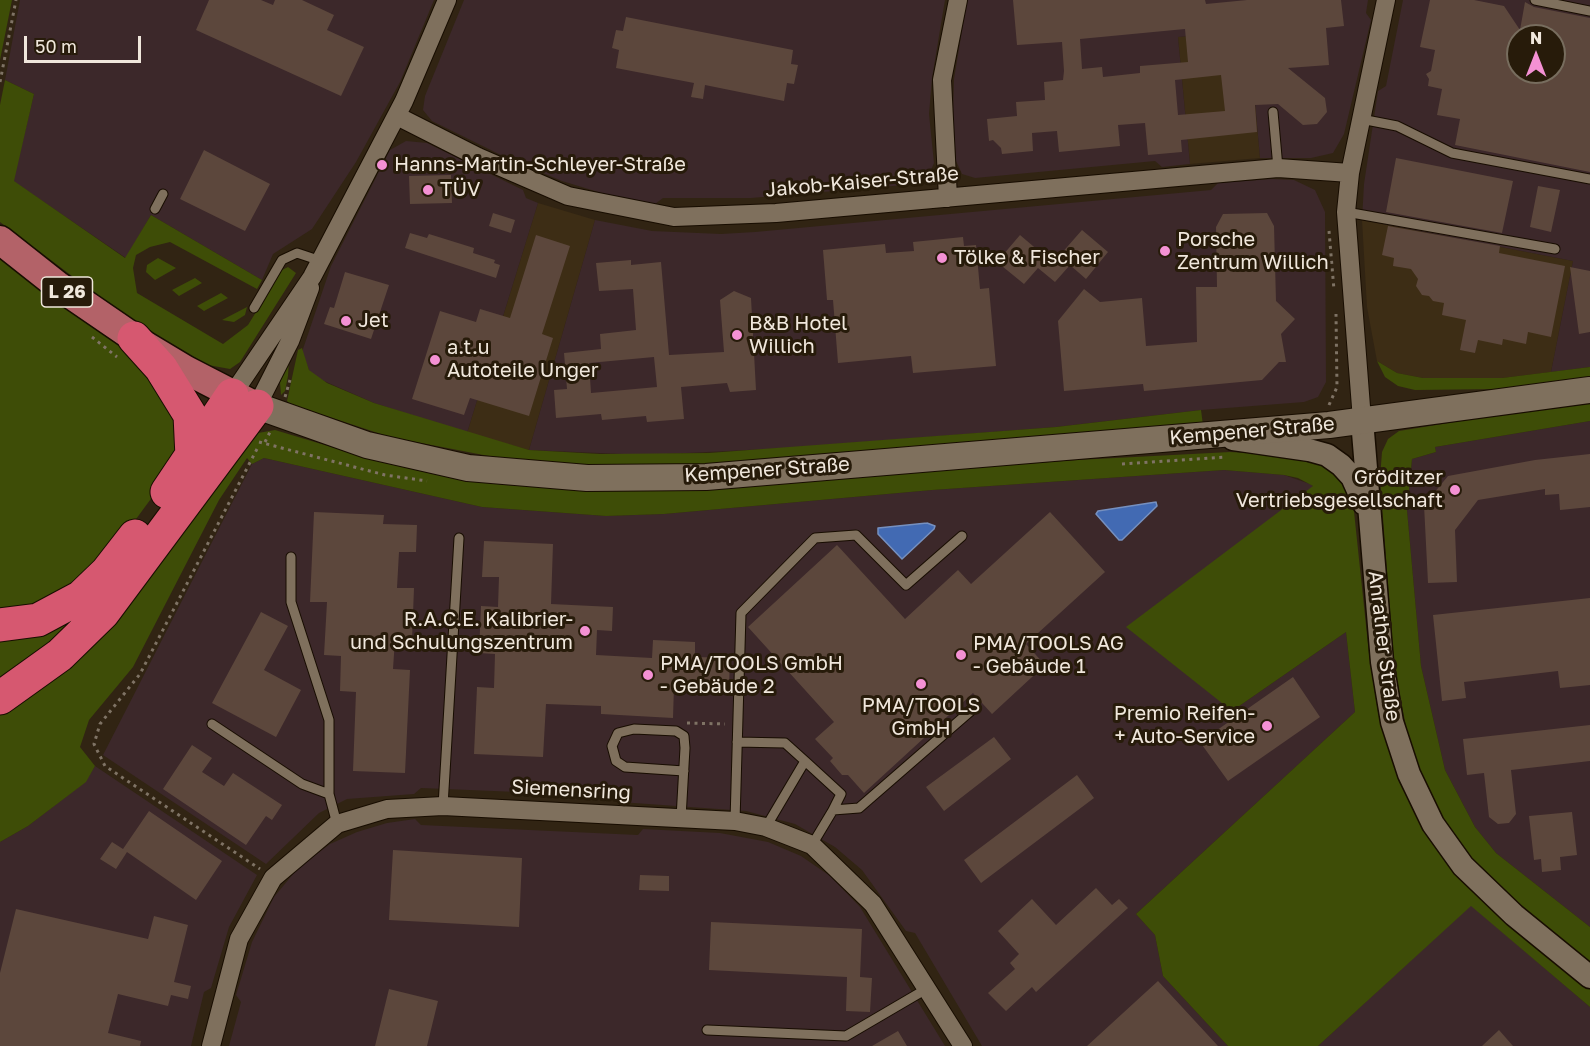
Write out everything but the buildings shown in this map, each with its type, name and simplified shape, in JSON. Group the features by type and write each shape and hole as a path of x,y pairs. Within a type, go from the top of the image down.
{"highway":[{"path":"128,350 161,368 190,415 192,457"},
{"path":"0,626 39,620 57,612 88,591 133,539 192,457 245,401"},
{"path":"0,698 60,655 103,613 245,401"}],"main road":[{"name":"Kempener Straße","path":"0,240 50,280 128,350 245,401 367,445 468,468 588,478 706,477 1329,425 1590,390"}],"street":[{"path":"245,401 397,116 447,0"},
{"path":"948,198 942,80 958,0"},
{"path":"1362,420 1346,212 1350,173 1386,0"},
{"name":"Jakob-Kaiser-Straße","path":"397,116 478,157 568,196 663,216 776,213 1278,168 1350,173"},
{"path":"245,401 290,341 317,269"},
{"name":"Anrather Straße","path":"1362,420 1387,696 1399,746 1419,799 1449,848 1469,872 1514,915 1590,977"},
{"path":"1208,435 1309,450 1327,455 1352,477 1371,522"},
{"name":"Siemensring","path":"212,1046 239,939 273,878 338,824 387,809 443,806 735,821 766,827 812,845 873,904 963,1046"}],"lane":[{"path":"1535,0 1590,11"},
{"path":"1274,112 1278,168"},
{"path":"1361,119 1397,126 1452,153 1590,179"},
{"path":"155,209 163,194"},
{"path":"1346,212 1556,249"},
{"path":"254,308 282,260 297,253 317,269"},
{"path":"735,821 741,613 815,538 856,535 906,585 962,536"},
{"path":"443,806 459,538"},
{"path":"291,557 291,602 329,720 329,794 338,824"},
{"path":"833,810 859,808 974,708"},
{"path":"212,724 302,784 329,794"},
{"path":"681,818 684,771 684,736 676,731 634,729 618,733 612,746 616,760 625,767 684,771"},
{"path":"737,742 785,743 841,794 812,845"},
{"path":"766,827 805,760"},
{"path":"707,1030 846,1036 928,988"}],"path":[{"path":"0,82 16,0"},
{"path":"1329,224 1334,295"},
{"path":"1329,425 1328,406 1336,387 1335,304"},
{"path":"84,331 128,350"},
{"path":"273,878 105,766 94,744 100,724 140,674 261,443 385,475 429,481"},
{"path":"1112,465 1229,457"},
{"path":"676,731 677,722 739,725"}],"shaded area":[{"path":"20,0 434,0 400,82 356,162 312,229 273,254 262,280 151,215 126,258 13,181 34,94 5,80"},
{"path":"464,0 945,0 932,78 929,114 934,163 929,175 917,184 751,198 663,198 655,204 608,195 562,181 503,156 432,121 423,110 425,96"},
{"path":"967,0 1368,0 1366,13 1371,20 1344,134 1333,153 1311,158 1260,158 1249,36 1215,34 1178,37 1190,164 1162,167 1155,161 975,178 962,174 956,161 953,116 954,79"},
{"path":"1403,0 1590,0 1590,367 1551,372 1573,261 1362,220 1364,184 1378,91 1386,86"},
{"path":"1215,34 1249,35 1260,158 1190,164 1178,37"},
{"path":"406,141 427,143 523,190 526,198 538,203 467,433 374,403 315,377 309,370 302,352 331,266 390,150"},
{"path":"1272,179 1294,180 1315,190 1325,212 1326,382 1318,397 1304,402 1201,410 1056,427 788,448 646,455 529,450 595,220 652,231 721,234 755,232 1211,190 1218,183"},
{"path":"538,203 595,220 529,450 467,433"},
{"path":"1362,220 1573,261 1551,372 1502,378 1423,378 1397,373 1377,361 1367,307"},
{"path":"1590,421 1590,927 1496,853 1475,827 1445,770 1421,666 1407,510 1412,459 1436,452 1435,447"},
{"path":"264,458 482,507 606,516 664,514 932,490 1224,470 1284,475 1310,484 1313,486 1232,711 1346,632 1355,712 1136,914 1155,935 1163,976 1228,1046 982,1046 915,933 906,931 862,870 835,847 795,824 746,811 620,802 614,796 421,788 414,794 347,799 319,813 266,864 103,755 252,464","holes":["1156,502 1158,503 1123,537 1098,511"]},
{"path":"95,766 257,875 229,927 211,988 204,992 191,1046 0,1046 0,842 28,826 85,782"},
{"path":"415,819 421,825 638,835 643,829 720,833 768,842 801,856 830,876 860,907 945,1046 229,1046 241,1002 236,995 252,942 274,897 299,867 330,844 357,832 387,823"},
{"path":"1471,905 1590,1007 1590,1046 1318,1046"}],"green space":[{"path":"0,0 12,0 0,60"},
{"path":"5,80 34,94 14,181 125,258 151,215 262,280 257,289 170,242 150,247 136,255 133,268 137,293 223,344 248,325 282,270 288,267 296,273 240,362 230,369 208,365 124,315 0,222 0,105"},
{"path":"0,255 118,345 148,371 183,411 175,466 117,545 51,603 0,615"},
{"path":"158,258 176,268 155,280 146,272 147,265"},
{"path":"195,278 202,283 179,296 172,290"},
{"path":"221,293 228,298 204,311 197,306"},
{"path":"247,307 245,315 234,322 222,320"},
{"path":"302,348 309,370 327,383 374,403 529,450 600,454 709,453 1056,427 1201,410 1203,425 646,470 525,463 390,437 290,404 287,401 298,350"},
{"path":"289,358 285,391 281,395 280,382"},
{"path":"1377,361 1397,373 1423,378 1502,378 1590,367 1590,379 1501,389 1415,390 1398,386 1385,377"},
{"path":"1590,400 1590,421 1435,447 1436,452 1412,459 1407,510 1421,666 1445,770 1475,827 1496,853 1590,927 1590,966 1478,871 1442,822 1422,781 1407,732 1394,664 1380,478 1382,452 1388,439 1399,431"},
{"path":"275,430 381,462 434,474 505,485 617,489 717,486 1077,460 1230,452 1301,456 1337,471 1353,502 1369,654 1378,712 1399,782 1430,836 1528,938 1590,989 1590,1007 1471,906 1318,1046 1228,1046 1163,976 1155,935 1136,914 1355,712 1346,632 1232,711 1126,627 1313,486 1298,478 1284,475 1224,470 932,490 664,514 606,516 482,507 264,458 252,464 247,458 219,500 133,667 89,720 80,747 95,766 86,782 28,826 0,842 0,703 248,439 258,433"},
{"path":"99,603 0,692 0,630"}],"water":[{"path":"1156,502 1157,506 1122,540 1119,540 1096,514 1098,511"},
{"path":"927,523 935,526 934,529 902,559 878,534 878,528"}],"place":[{"name":"Hanns-Martin-Schleyer-Straße","path":"382,165"},
{"name":"TÜV","path":"428,190"},
{"name":"Porsche Zentrum Willich","path":"1165,251"},
{"name":"Tölke & Fischer","path":"942,258"},
{"name":"Jet","path":"346,321"},
{"name":"B&B Hotel Willich","path":"737,335"},
{"name":"a.t.u Autoteile Unger","path":"435,360"},
{"name":"Gröditzer Vertriebsgesellschaft","path":"1455,490"},
{"name":"R.A.C.E. Kalibrier- und Schulungszentrum","path":"585,631"},
{"name":"PMA/TOOLS AG - Gebäude 1","path":"961,655"},
{"name":"PMA/TOOLS GmbH - Gebäude 2","path":"648,675"},
{"name":"PMA/TOOLS GmbH","path":"921,684"},
{"name":"Premio Reifen- + Auto-Service","path":"1267,726"}]}
